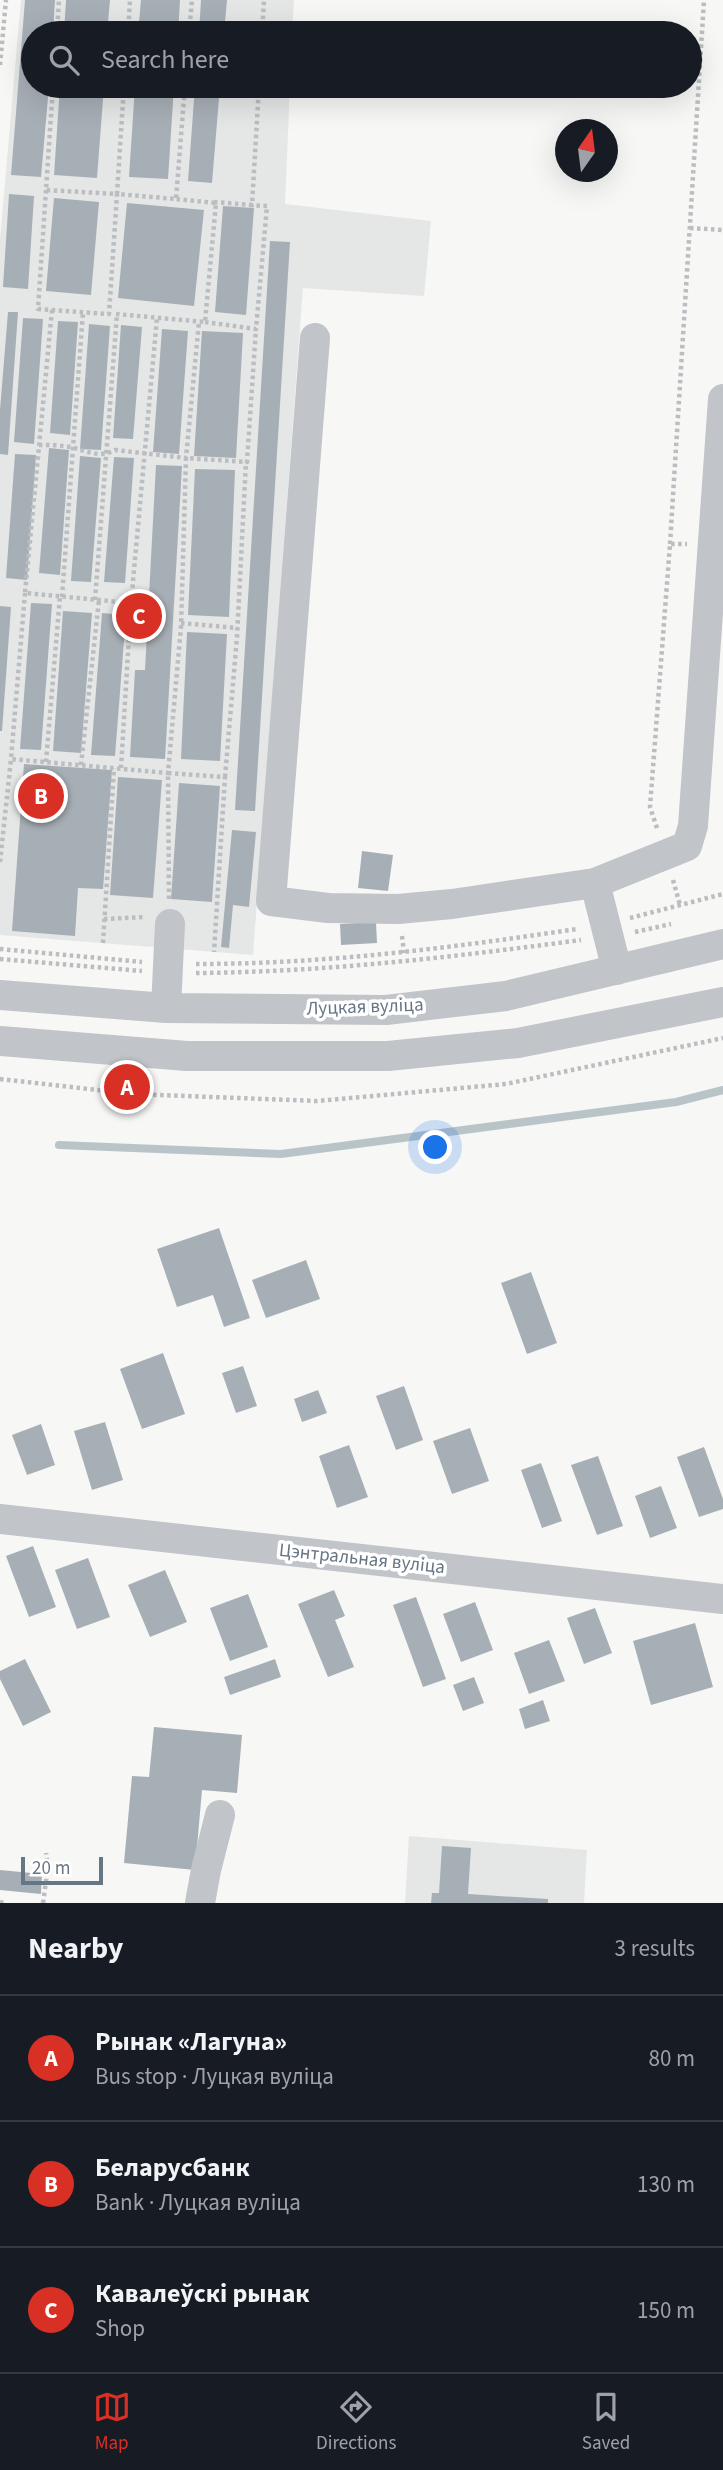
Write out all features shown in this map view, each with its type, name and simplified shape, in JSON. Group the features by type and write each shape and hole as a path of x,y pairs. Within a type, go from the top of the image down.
{"street":[{"path":"314,338 271,901 328,908 398,909 452,904 595,883 687,846 692,826 723,399"},
{"path":"595,883 617,970"},
{"path":"166,1008 170,920"},
{"name":"Луцкая вуліца","path":"0,995 166,1008 386,1010 506,996 723,944"},
{"path":"0,1041 187,1056 388,1056 518,1043 723,1002"},
{"name":"Цэнтральная вуліца","path":"0,1519 723,1599"},
{"path":"200,1903 205,1871 220,1815"}],"path":[{"path":"0,65 6,0"},
{"path":"58,21 59,0"},
{"path":"129,21 130,0"},
{"path":"190,21 192,0"},
{"path":"263,21 264,0"},
{"path":"702,33 704,0"},
{"path":"52,98 38,309 256,328"},
{"path":"108,313 123,98"},
{"path":"175,199 184,98"},
{"path":"248,205 252,205 258,98"},
{"path":"680,905 650,807 670,544 698,98"},
{"path":"46,190 267,206 246,462 214,952"},
{"path":"104,919 170,920 168,773 181,623 186,458 214,202"},
{"path":"690,228 723,230"},
{"path":"0,862 52,310"},
{"path":"46,762 83,312"},
{"path":"81,765 97,600 117,314"},
{"path":"121,768 131,603 158,318"},
{"path":"39,445 73,447 83,453 106,455 115,450 246,462"},
{"path":"670,544 713,545"},
{"path":"25,593 131,603"},
{"path":"181,623 237,628"},
{"path":"11,759 225,777"},
{"path":"103,943 114,768"},
{"path":"0,959 266,972 442,959 606,931 680,905 723,894"},
{"path":"0,949 167,969 429,951 673,924"},
{"path":"43,1903 48,1867 46,1853"}],"shaded area":[{"path":"21,0 294,0 293,21 21,21 21,98 289,98 285,204 431,221 424,296 303,288 253,955 0,935 0,239"},
{"path":"409,1836 587,1850 584,1903 405,1903"}],"building":[{"path":"25,0 55,0 54,21 23,21"},
{"path":"66,0 110,0 108,21 65,21"},
{"path":"141,0 180,0 179,21 139,21"},
{"path":"201,0 227,0 225,21 200,21"},
{"path":"21,50 21,98 48,98 41,177 11,175"},
{"path":"59,98 103,98 97,178 54,175"},
{"path":"134,98 173,98 168,179 129,177"},
{"path":"194,98 219,98 212,183 188,181"},
{"path":"9,194 34,196 28,289 3,287"},
{"path":"54,198 99,202 91,295 46,291"},
{"path":"127,203 204,210 194,306 118,298"},
{"path":"223,206 254,208 246,315 215,312"},
{"path":"270,241 290,242 255,811 235,810"},
{"path":"8,312 18,312 8,455 0,454 0,410"},
{"path":"23,318 43,319 34,444 14,442"},
{"path":"58,321 78,322 70,435 50,433"},
{"path":"89,324 110,326 101,450 80,449"},
{"path":"121,325 142,327 133,439 113,438"},
{"path":"162,329 188,331 179,454 153,452"},
{"path":"202,331 243,333 236,458 194,456"},
{"path":"49,448 69,450 60,575 39,573"},
{"path":"15,454 36,455 27,580 6,578"},
{"path":"80,456 101,458 91,582 71,581"},
{"path":"114,457 134,458 125,583 104,582"},
{"path":"156,465 182,466 165,759 130,757 135,670 145,670"},
{"path":"195,469 235,470 229,617 188,615"},
{"path":"31,603 52,604 41,750 20,749"},
{"path":"0,606 11,607 2,731 0,731"},
{"path":"63,611 92,613 81,753 53,751"},
{"path":"102,613 126,615 115,756 91,755"},
{"path":"187,632 227,634 220,761 181,759"},
{"path":"24,764 112,770 103,889 78,888 75,936 12,931"},
{"path":"118,777 162,780 153,898 110,895"},
{"path":"179,783 220,786 212,902 171,899"},
{"path":"232,830 256,832 249,907 233,905 229,948 221,947"},
{"path":"362,851 393,855 388,891 358,888"},
{"path":"376,922 377,943 341,945 340,924"},
{"path":"219,1228 250,1318 224,1327 213,1295 177,1307 157,1249"},
{"path":"306,1260 320,1299 266,1318 252,1280"},
{"path":"531,1272 557,1343 527,1354 501,1283"},
{"path":"163,1353 185,1414 142,1429 120,1369"},
{"path":"243,1366 257,1406 236,1413 222,1373"},
{"path":"404,1386 423,1440 396,1450 376,1396"},
{"path":"318,1390 327,1413 302,1422 294,1399"},
{"path":"105,1422 123,1480 92,1490 74,1431"},
{"path":"41,1424 55,1465 27,1475 12,1435"},
{"path":"470,1428 489,1481 452,1494 433,1441"},
{"path":"349,1445 368,1497 337,1508 319,1456"},
{"path":"704,1447 723,1499 723,1509 699,1517 677,1457"},
{"path":"598,1456 623,1526 597,1535 571,1465"},
{"path":"541,1463 562,1521 542,1528 521,1470"},
{"path":"661,1486 677,1528 650,1538 635,1496"},
{"path":"33,1546 56,1607 29,1617 6,1556"},
{"path":"88,1558 110,1617 77,1629 55,1570"},
{"path":"165,1570 187,1622 150,1637 128,1585"},
{"path":"334,1590 345,1616 335,1620 354,1667 328,1677 298,1604"},
{"path":"248,1594 268,1647 230,1661 210,1608"},
{"path":"416,1597 446,1679 423,1687 393,1605"},
{"path":"475,1602 493,1650 461,1662 443,1614"},
{"path":"595,1608 612,1653 584,1664 567,1618"},
{"path":"695,1623 713,1687 651,1705 633,1641"},
{"path":"549,1640 565,1681 529,1694 514,1653"},
{"path":"25,1659 51,1712 23,1726 0,1679 0,1671"},
{"path":"275,1659 281,1677 230,1695 224,1677"},
{"path":"474,1677 484,1703 463,1711 453,1685"},
{"path":"543,1700 550,1721 525,1729 519,1709"},
{"path":"154,1727 242,1735 237,1793 202,1790 195,1870 124,1863 132,1776 149,1777"},
{"path":"442,1846 471,1848 468,1894 548,1899 548,1903 431,1903 432,1893 439,1893"},
{"path":"0,1870 42,1874 41,1894 0,1890"}],"waterway":[{"path":"59,1145 281,1154 676,1102 723,1090"}],"place":[{"name":"Кавалеўскі рынак","path":"139,616"},
{"name":"Беларусбанк","path":"41,796"},
{"name":"Рынак «Лагуна»","path":"127,1087"}]}
